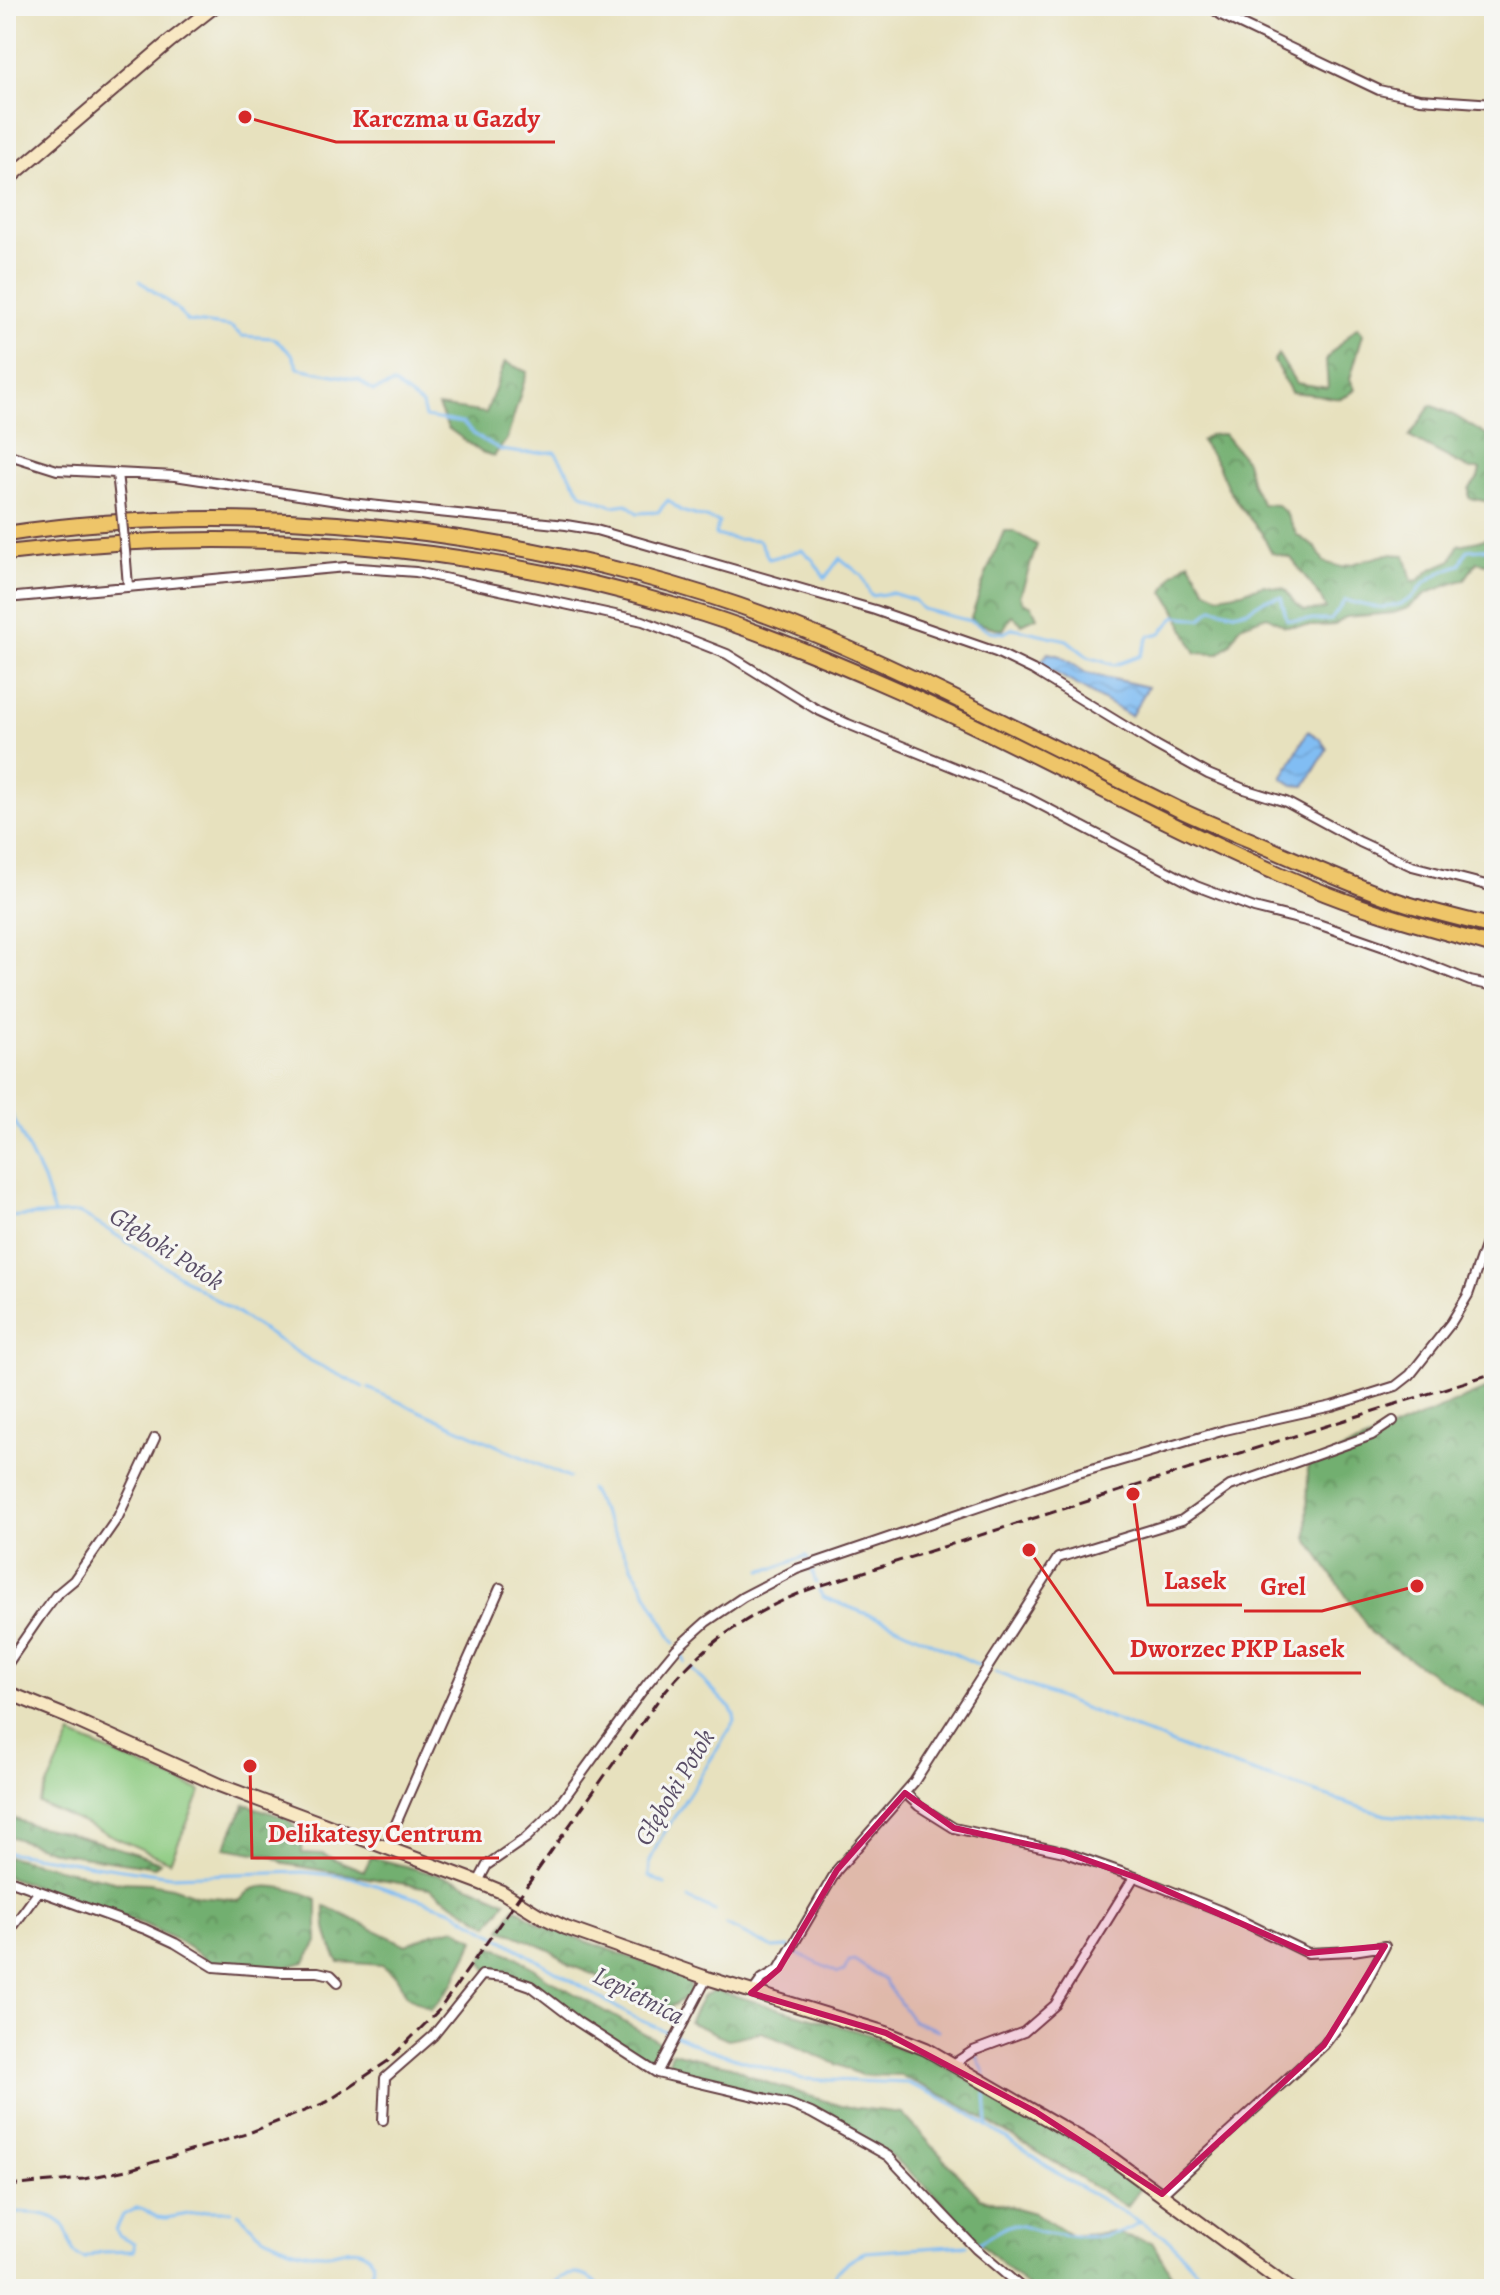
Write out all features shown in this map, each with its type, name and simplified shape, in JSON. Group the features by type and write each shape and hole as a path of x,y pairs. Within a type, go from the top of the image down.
{"main road":[{"path":"6,532 175,520 294,521 467,540 533,551 633,574 746,608 827,639 968,704 1181,811 1320,871 1384,896 1494,927"},
{"path":"6,553 150,540 323,543 491,563 632,593 774,638 878,681 1059,766 1180,829 1311,888 1378,913 1494,946"}],"street":[{"path":"6,181 215,6"},
{"path":"1209,6 1223,16 1379,90 1420,99 1494,104"},
{"path":"6,454 57,470 175,476 350,503 596,530 875,610 1005,657 1192,766 1228,783 1286,802 1386,855 1445,876 1494,887"},
{"path":"117,473 128,586"},
{"path":"6,598 346,567 377,568 416,572 643,621 727,654 816,709 1024,796 1221,897 1318,924 1470,981 1494,986"},
{"path":"478,1882 487,1865 526,1838 556,1809 676,1649 706,1622 743,1597 797,1569 1075,1474 1214,1433 1332,1406 1396,1386 1410,1375 1451,1323 1468,1295 1487,1240 1494,1231"},
{"path":"751,1993 762,1979 779,1969 837,1870 905,1793 977,1687 1058,1558 1182,1520 1230,1486 1372,1435 1393,1421"},
{"path":"6,1666 56,1595 74,1580 118,1517 155,1438"},
{"path":"386,1847 500,1588"},
{"path":"6,1692 219,1785 502,1892 566,1928 751,1993 886,2033 926,2049 1099,2149 1290,2289"},
{"path":"905,1793 919,1806 954,1828 1064,1852 1221,1911 1308,1953 1385,1946 1351,2010 1324,2045 1162,2194"},
{"path":"953,2064 973,2051 1024,2032 1055,2005 1134,1877"},
{"path":"6,1879 145,1929 214,1967 318,1972 331,1975 338,1982"},
{"path":"6,1936 39,1891"},
{"path":"383,2120 385,2078 433,2036 482,1975 505,1977 531,1986 578,2022 657,2073 789,2104 888,2156 976,2249 1023,2289"},
{"path":"657,2073 707,1978"}],"highlighted area":[{"path":"905,1793 954,1828 1064,1852 1138,1878 1308,1953 1385,1946 1324,2045 1162,2194 1036,2112 886,2033 751,1993 779,1969 837,1870"}],"green space":[{"path":"1357,327 1363,334 1350,379 1355,389 1351,393 1338,398 1291,392 1274,361 1278,354 1296,383 1328,388 1326,361"},
{"path":"505,362 527,372 507,439 494,456 481,452 448,428 438,406 486,413"},
{"path":"1431,405 1494,440 1494,503 1469,498 1469,489 1478,478 1480,469 1470,469 1409,437"},
{"path":"1224,434 1246,461 1262,504 1277,505 1286,513 1297,535 1316,548 1324,562 1341,567 1388,554 1405,555 1412,581 1419,580 1431,569 1452,560 1458,545 1494,535 1494,566 1477,562 1465,579 1427,593 1408,608 1393,613 1346,617 1335,625 1317,626 1285,626 1267,616 1240,626 1230,644 1218,654 1196,653 1164,592 1173,574 1189,561 1206,590 1219,596 1263,585 1285,589 1305,611 1326,609 1291,558 1272,553 1201,441 1209,435"},
{"path":"1004,531 1013,531 1037,545 1020,596 1023,602 1032,606 1037,617 1022,624 1012,615 1003,630 970,621"},
{"path":"1494,1386 1494,1714 1372,1634 1307,1538 1308,1465"},
{"path":"71,1735 201,1791 170,1862 39,1803"},
{"path":"245,1804 286,1818 301,1834 302,1853 322,1854 364,1871 371,1857 457,1880 506,1901 489,1925 429,1888 285,1864 272,1856 225,1848"},
{"path":"6,1815 160,1862 155,1867 55,1852 6,1835"},
{"path":"6,1856 118,1882 149,1883 198,1896 239,1901 251,1890 260,1887 294,1890 317,1899 317,1942 305,1962 287,1967 216,1965 179,1941 146,1925 6,1876"},
{"path":"325,1906 406,1945 433,1933 456,1928 475,1940 452,1985 431,2010 407,1996 396,1976 382,1965 339,1962 328,1935"},
{"path":"515,1907 541,1925 688,1978 692,1993 664,2011 610,1981 570,1965 550,1950 501,1929"},
{"path":"491,1946 517,1957 547,1978 663,2044 661,2055 647,2063 518,1978 488,1971 481,1961"},
{"path":"715,1990 871,2035 901,2050 914,2050 1033,2115 1143,2185 1127,2207 953,2100 901,2076 861,2075 762,2032 728,2039 689,2022 703,1996"},
{"path":"672,2052 731,2066 762,2081 841,2106 902,2113 980,2198 1034,2213 1072,2236 1110,2232 1152,2242 1180,2289 1030,2289 978,2241 925,2185 881,2148 794,2103 675,2074 667,2068"}],"water":[{"path":"1048,653 1060,656 1086,673 1148,687 1131,716 1040,664"},
{"path":"1308,731 1320,739 1327,749 1305,786 1293,785 1282,778"}],"waterway":[{"path":"140,281 177,309 187,321 231,327 242,336 273,338 292,354 298,368 359,380 373,391 394,384 422,405 425,417 463,423 476,436 501,450 555,452 582,494 613,506 627,504 637,513 658,512 668,500 681,511 719,522 715,535 759,540 769,559 802,550 825,578 840,558 862,576 871,596 892,593 914,600 922,609 970,621 990,631 1004,633 1013,628 1067,640 1088,657 1115,665 1140,656 1149,636 1161,633 1176,616 1201,619 1213,608 1234,613 1248,610 1264,600 1281,597 1287,620 1331,620 1345,600 1380,607 1405,602 1433,577 1459,565 1468,550 1494,548"},
{"name":"Głęboki Potok","path":"6,1103 43,1180 54,1214"},
{"name":"Głęboki Potok","path":"6,1217 79,1213 309,1360 363,1387"},
{"name":"Głęboki Potok","path":"368,1388 569,1478"},
{"name":"Głęboki Potok","path":"590,1489 674,1643"},
{"path":"762,1570 806,1556 808,1560"},
{"path":"812,1571 816,1583"},
{"path":"819,1591 823,1597 890,1623 981,1666"},
{"name":"Głęboki Potok","path":"681,1654 685,1662"},
{"name":"Głęboki Potok","path":"665,1884 649,1876 650,1861 659,1841 735,1721 731,1709 691,1668"},
{"path":"995,1672 1195,1753 1385,1815 1494,1826"},
{"name":"Lepietnica","path":"6,1852 170,1876 303,1872 351,1877 452,1910 633,2017 704,2048 802,2079 907,2083 938,2096 1068,2180 1166,2237 1207,2282 1208,2289"},
{"name":"Głęboki Potok","path":"689,1899 715,1911"},
{"name":"Głęboki Potok","path":"726,1925 773,1948 789,1947"},
{"name":"Głęboki Potok","path":"796,1953 838,1973 854,1960 884,1980 913,2021 938,2030"},
{"name":"Głęboki Potok","path":"976,2054 985,2074"},
{"name":"Głęboki Potok","path":"986,2092 988,2127"},
{"path":"6,2214 35,2213 57,2219 66,2230 74,2253 84,2258 101,2252 134,2251 134,2243 116,2230 123,2215 136,2208 166,2218 206,2211 231,2211"},
{"path":"238,2213 256,2231 290,2248 318,2254 353,2249 363,2251 371,2259 373,2268 362,2289"},
{"path":"979,2243 1012,2225 1079,2237 1117,2233 1139,2223"},
{"path":"827,2289 842,2266 865,2252 967,2245"},
{"path":"548,2289 562,2278 576,2274 589,2278 603,2289"},
{"path":"483,2289 514,2285 519,2289"}],"railway":[{"path":"6,2186 84,2179 131,2169 246,2134 327,2102 388,2061 439,2010 661,1696 711,1645 768,1608 813,1588 1494,1373"}],"place":[{"name":"Karczma u Gazdy","path":"245,117"},
{"name":"Lasek","path":"1133,1494"},
{"name":"Dworzec PKP Lasek","path":"1029,1550"},
{"name":"Grel","path":"1417,1586"},
{"name":"Delikatesy Centrum","path":"250,1766"}]}
